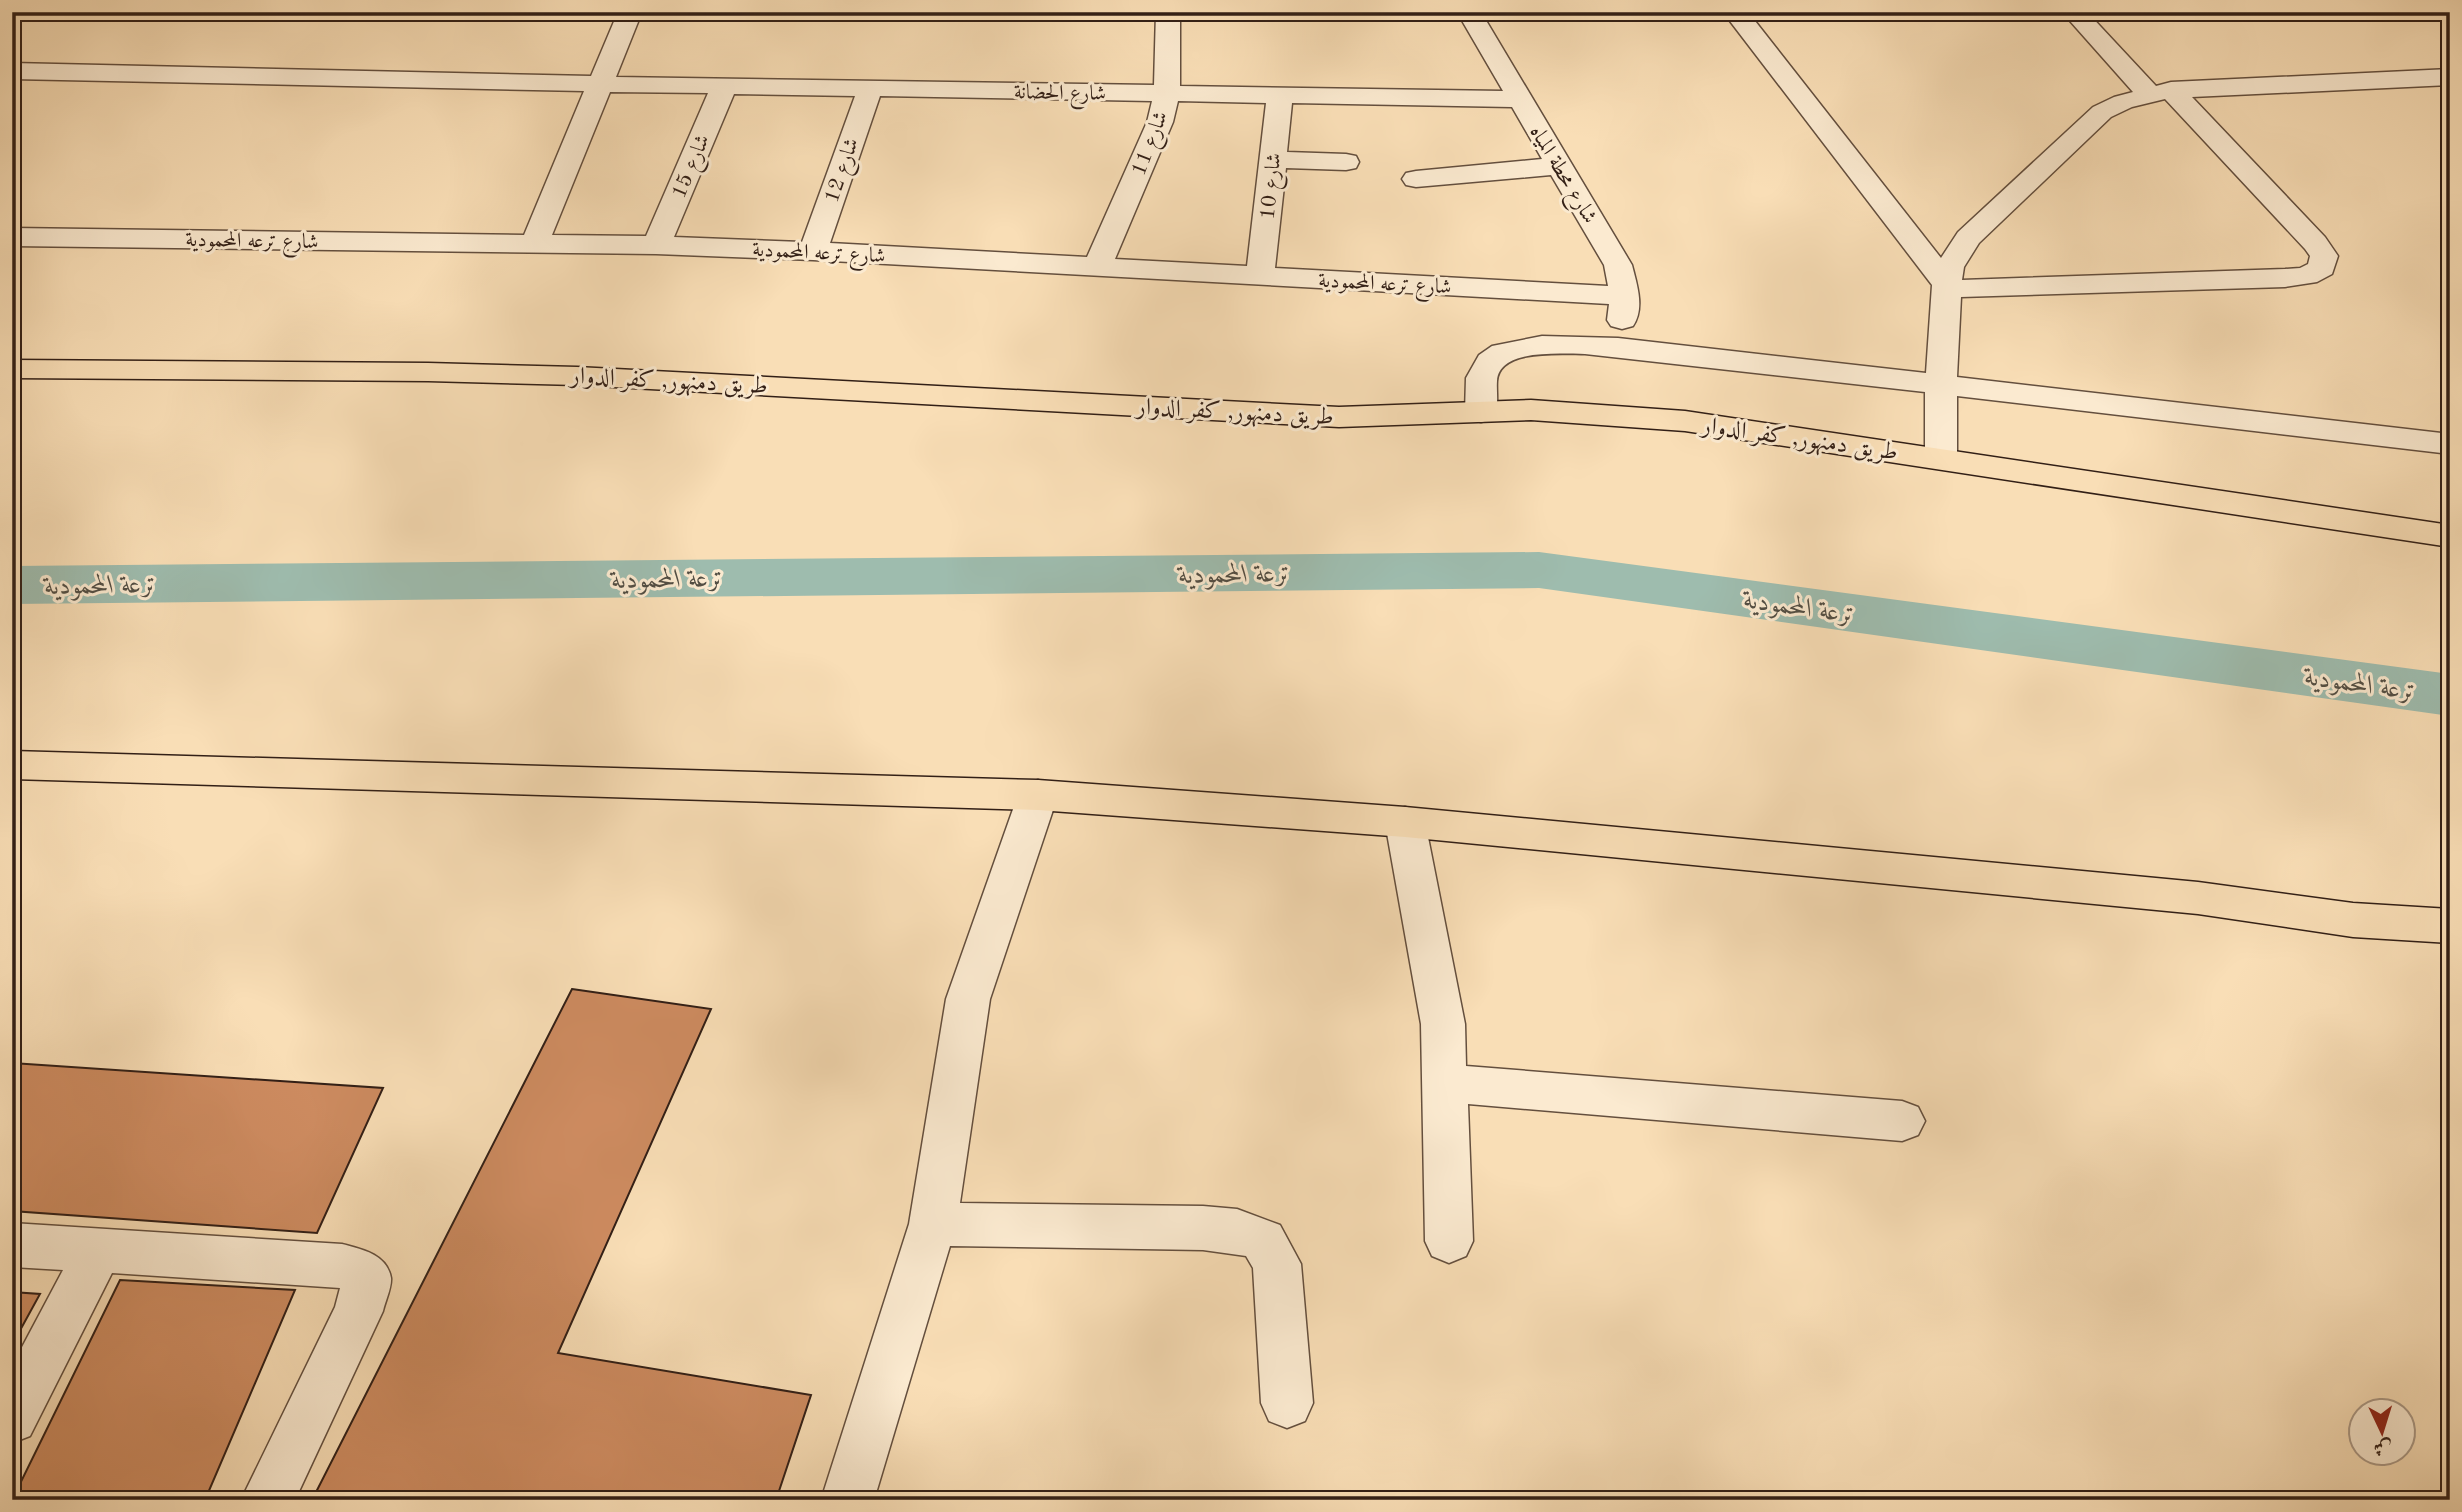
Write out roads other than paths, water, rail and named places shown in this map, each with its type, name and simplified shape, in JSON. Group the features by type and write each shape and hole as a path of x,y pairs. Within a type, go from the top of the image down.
{"main road":[{"name":"طريق دمنهور, كفر الدوار","path":"12,369 577,376 1339,417 1531,410 1633,416 1941,458 2450,536"},
{"path":"12,765 1038,795 1405,822 2198,898 2353,920 2450,926"}],"street":[{"path":"534,244 630,12"},
{"name":"شارع 11","path":"1097,267 1160,121 1167,94 1168,12"},
{"name":"شارع محطة المياه","path":"1469,12 1618,265 1625,296 1618,346"},
{"path":"1735,12 1948,287"},
{"path":"1948,287 2285,278 2307,276 2322,268 2324,256 2315,243 2074,12"},
{"name":"شارع الحضانة","path":"12,71 600,85 1520,99"},
{"path":"1941,458 1941,383 1950,267 1968,238 2102,112 2123,102 2160,92 2450,78"},
{"name":"شارع 15","path":"656,245 724,87"},
{"name":"شارع 12","path":"813,251 870,89"},
{"name":"شارع 10","path":"1260,276 1280,96"},
{"path":"1273,159 1346,162"},
{"path":"1416,179 1559,166"},
{"name":"شارع ترعه المحمودية","path":"12,237 656,245 813,251 1625,296"},
{"path":"1481,412 1482,373 1488,362 1498,354 1536,345 1618,346 2450,444"},
{"path":"847,1500 933,1224 968,999 1038,795"},
{"path":"1405,822 1443,1024 1449,1241"},
{"path":"1444,1083 1902,1121"},
{"path":"933,1224 1203,1228 1237,1231 1263,1240 1277,1264 1287,1403"},
{"path":"12,1245 342,1266 357,1270 367,1279 358,1311 267,1500"},
{"path":"12,1418 99,1250"}],"waterway":[{"name":"ترعة المحمودية","path":"12,585 1539,570 2450,695"}]}
